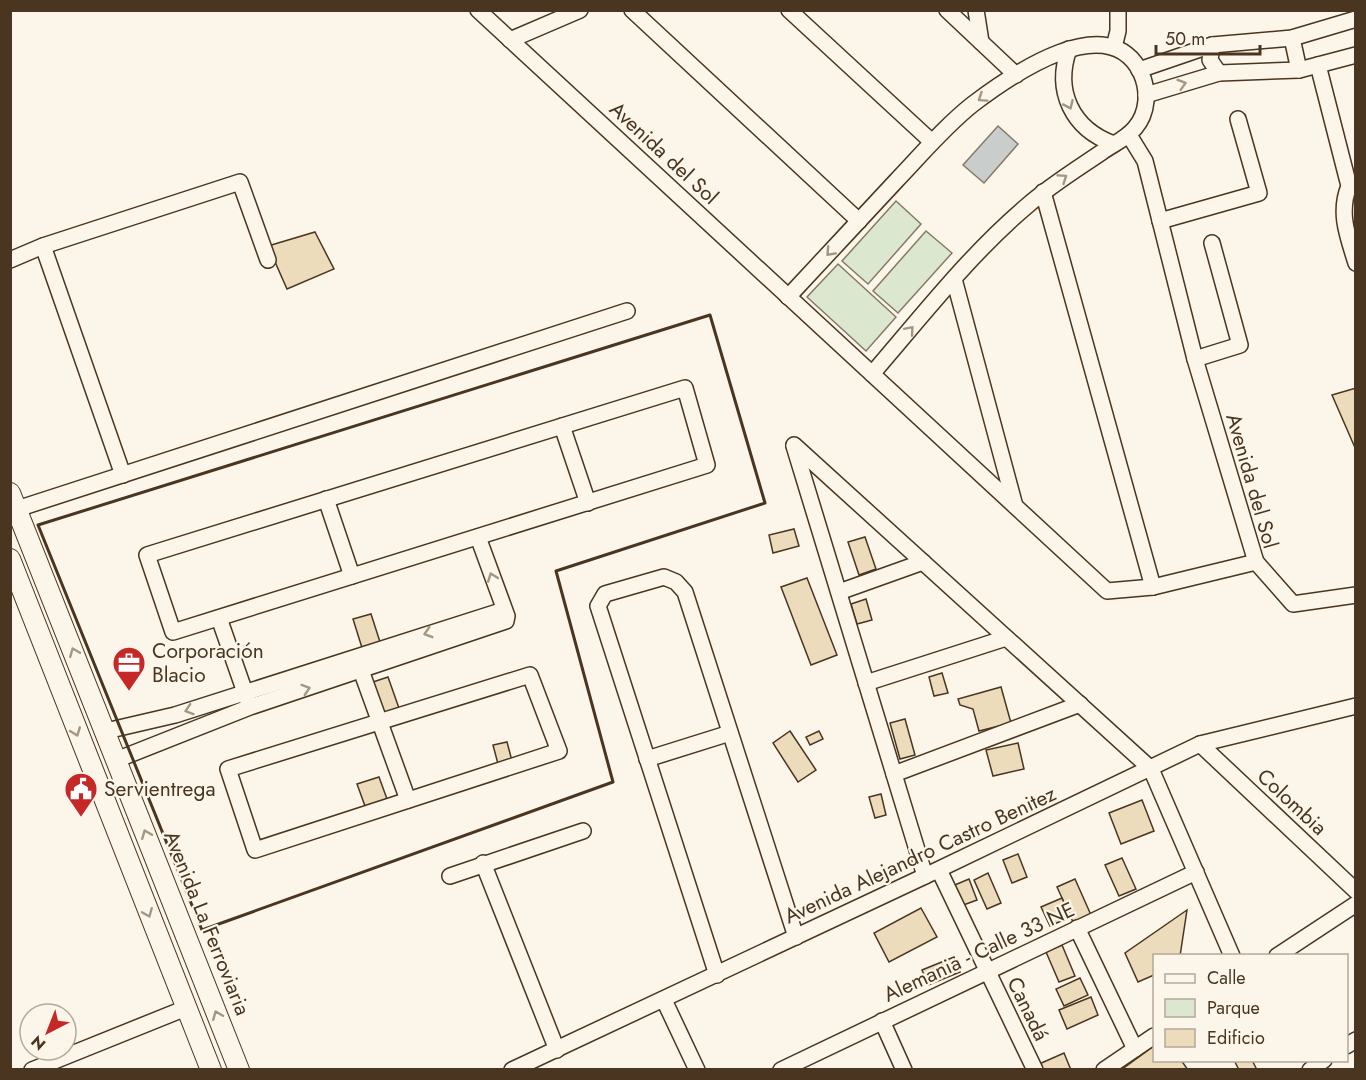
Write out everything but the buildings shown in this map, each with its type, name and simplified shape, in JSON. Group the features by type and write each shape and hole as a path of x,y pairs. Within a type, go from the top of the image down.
{"main road":[{"name":"Avenida La Ferroviaria","path":"14,501 239,1070"},
{"path":"10,559 211,1070"}],"street":[{"name":"Avenida del Sol","path":"478,10 1107,591 1153,587 1256,562 1195,359 1145,161 1129,135"},
{"path":"510,40 580,10"},
{"path":"632,10 859,221"},
{"path":"789,10 932,142"},
{"path":"947,10 1016,75"},
{"path":"976,10 981,42"},
{"path":"1114,47 1118,31 1118,10"},
{"path":"1139,70 1212,45 1292,38 1356,19"},
{"path":"1292,38 1299,70"},
{"path":"788,297 932,142 972,105 1016,75 1069,49 1091,44 1114,47 1129,57 1139,70 1146,95 1142,117 1129,135 1043,192 1012,219 954,279 872,374"},
{"path":"1212,45 1210,60 1219,73"},
{"path":"1069,49 1062,78 1069,107 1087,131 1114,144"},
{"path":"1146,95 1219,73 1299,70 1356,55"},
{"path":"1318,65 1352,188 1344,200 1350,220 1356,263"},
{"path":"1160,221 1259,193 1238,119"},
{"path":"10,260 43,246 240,182 268,260"},
{"path":"1043,192 1153,587"},
{"path":"1195,359 1240,345 1212,243"},
{"path":"43,246 123,475"},
{"path":"954,279 1015,506"},
{"path":"14,501 123,475 627,311"},
{"path":"684,388 707,465 173,632 147,555 326,499 684,388"},
{"path":"562,426 588,503"},
{"path":"925,876 794,445 1151,769 1231,954"},
{"path":"326,499 352,576"},
{"path":"116,760 250,707 506,621 478,537"},
{"path":"839,592 923,562"},
{"path":"1256,562 1293,604 1356,595"},
{"path":"717,975 598,606 604,594 664,577 676,582 685,592 796,937"},
{"path":"106,731 175,715 356,655 504,610"},
{"path":"219,618 250,707"},
{"path":"866,683 1006,638"},
{"path":"356,655 408,800"},
{"path":"530,675 559,751 255,850 228,769 379,721 530,675"},
{"path":"894,774 1080,704"},
{"name":"Avenida Alejandro Castro Benitez","path":"512,1070 939,870 1200,744 1356,706"},
{"path":"647,759 730,733"},
{"name":"Colombia","path":"1200,744 1356,891"},
{"path":"450,876 583,831"},
{"path":"483,863 557,1050"},
{"name":"Canadá","path":"939,870 1035,1070"},
{"name":"Alemania - Calle 33 NE","path":"780,1070 1196,872"},
{"path":"1280,954 1356,904"},
{"path":"1077,928 1135,1049"},
{"path":"664,1000 697,1070"},
{"path":"32,1070 186,1008"},
{"path":"882,1021 904,1070"},
{"path":"1104,1070 1153,1037"}],"green space":[{"path":"896,201 921,224 868,284 842,261"},
{"path":"926,231 952,253 898,313 873,291"},
{"path":"838,264 896,317 866,351 807,297"}],"shaded area":[{"path":"998,126 1018,144 984,183 963,165"}],"wall":[{"path":"710,315 765,503 556,571 613,782 202,930 38,525 710,315"}],"place":[{"name":"Corporación Blacio","path":"129,692"},
{"name":"Servientrega","path":"81,818"}]}
